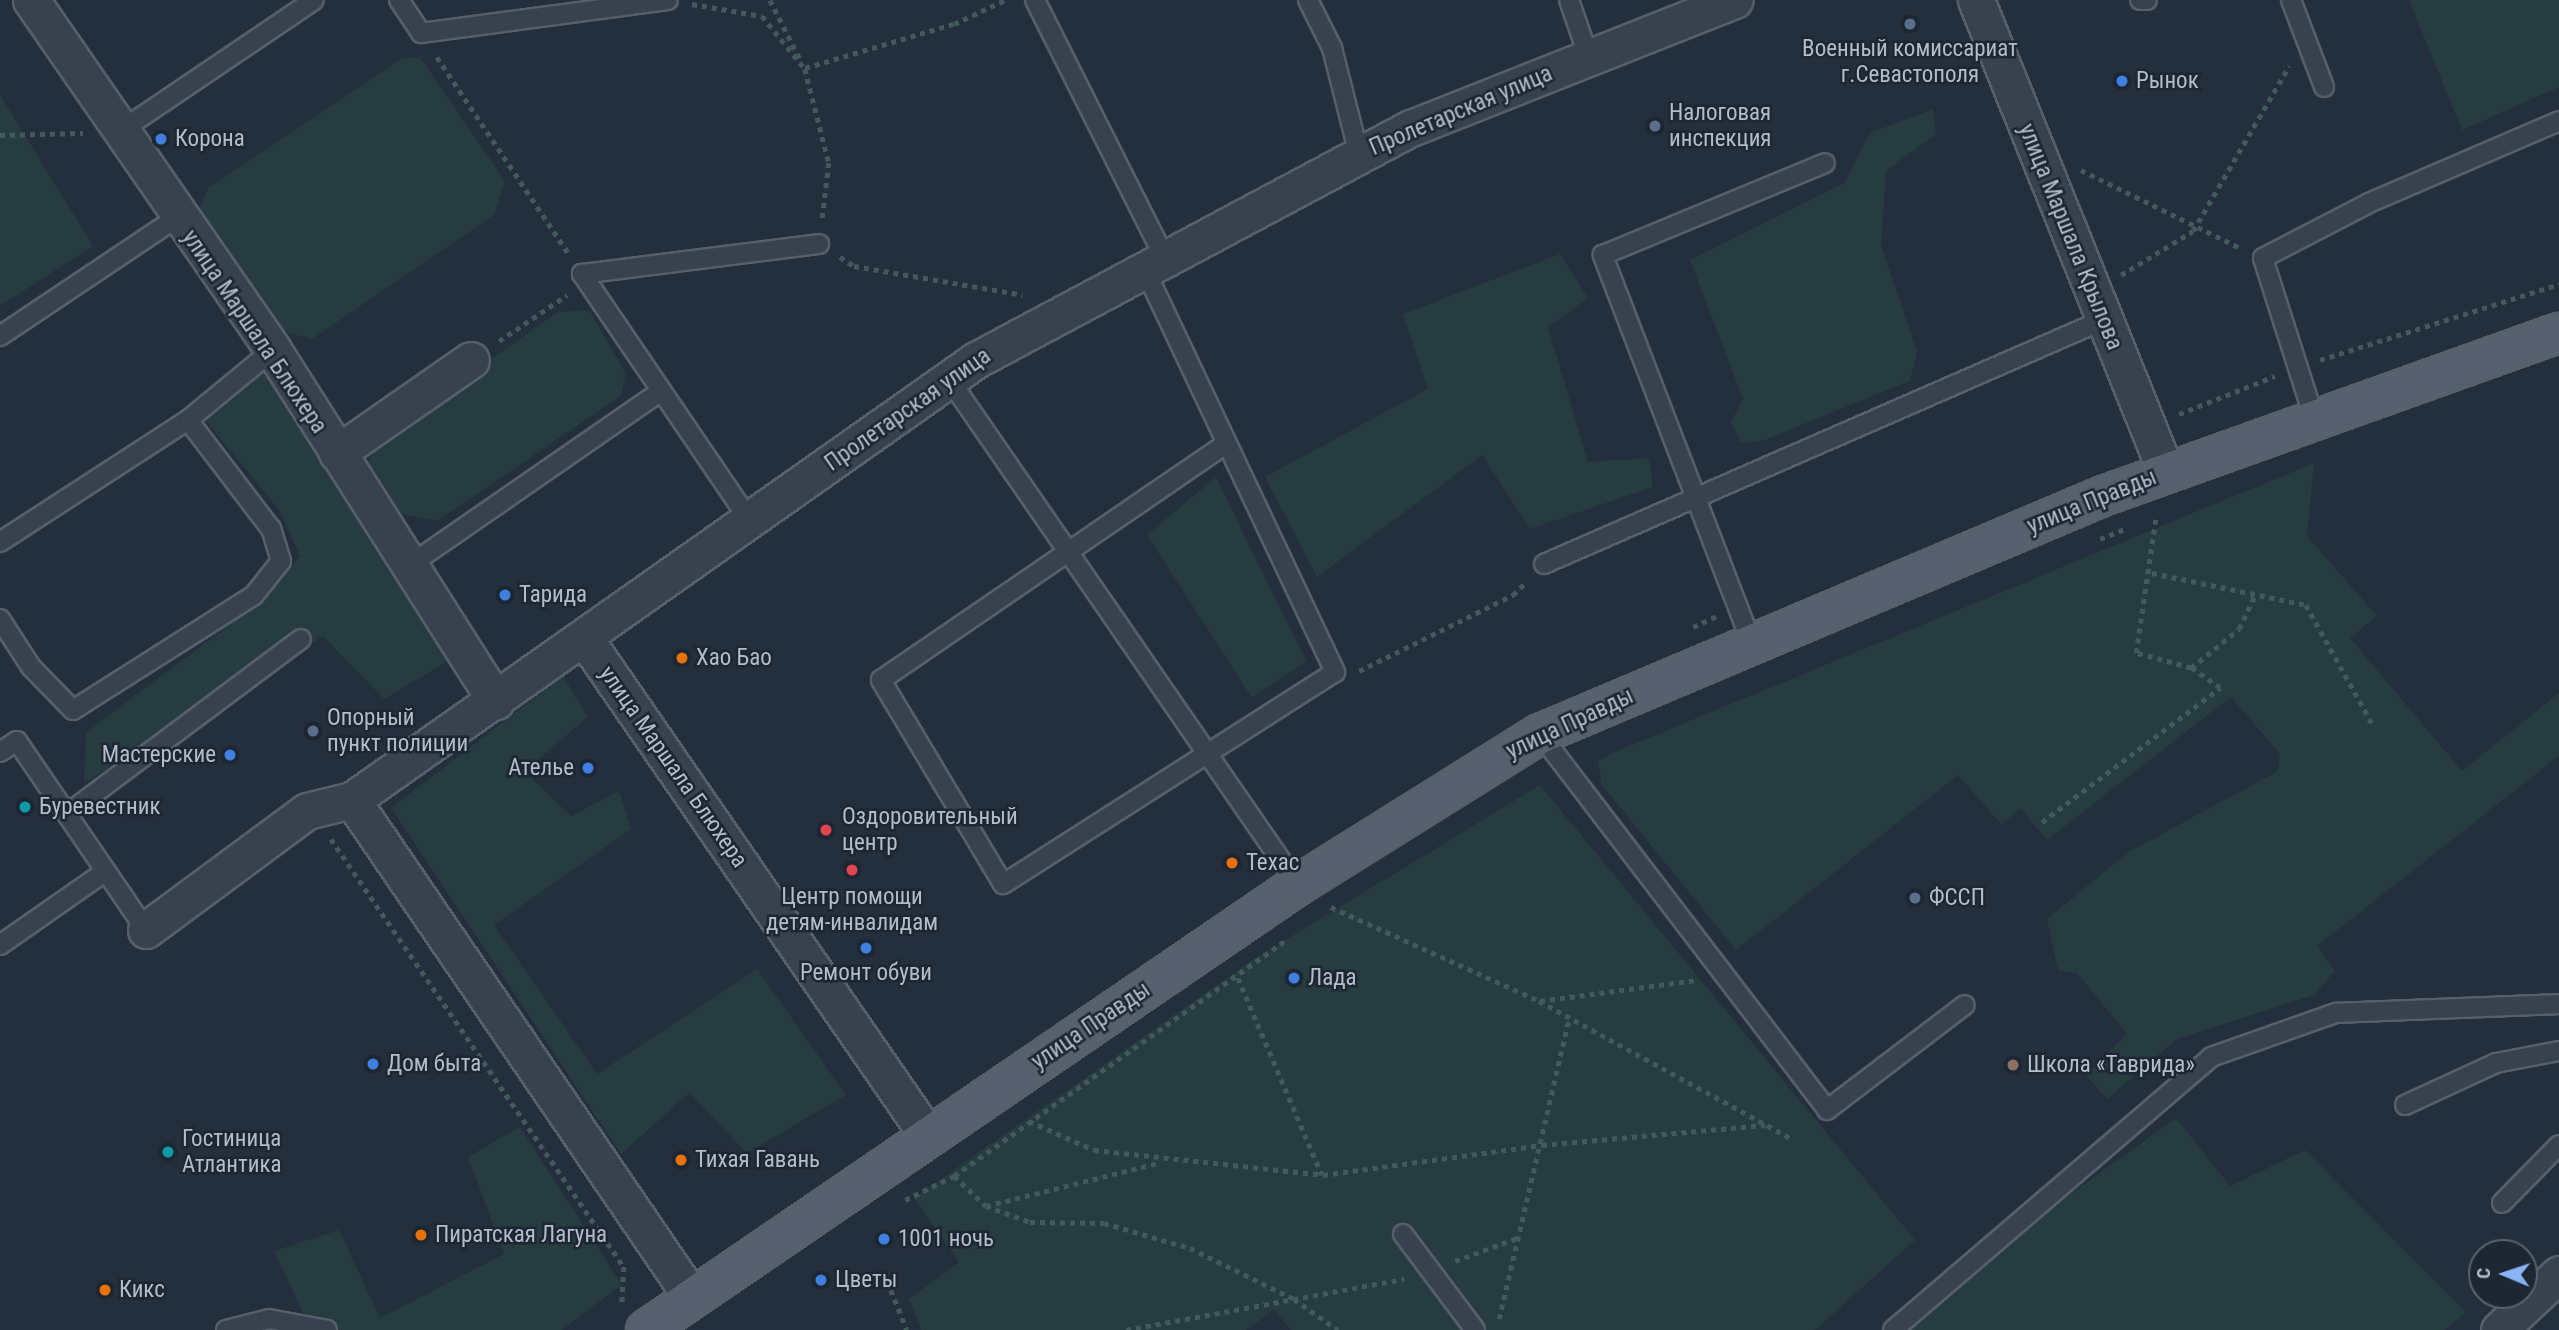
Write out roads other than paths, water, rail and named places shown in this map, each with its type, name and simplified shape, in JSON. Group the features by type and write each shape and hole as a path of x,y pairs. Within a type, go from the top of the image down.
{"main road":[{"name":"улица Правды","path":"634,1321 691,1296 928,1136 1310,899 1540,734 2166,472 2559,333"}],"street":[{"name":"улица Маршала Блюхера","path":"31,0 176,218 273,350 407,567 496,701"},
{"name":"Пролетарская улица","path":"146,930 313,809 352,800 585,639 949,379 1155,264 1411,128 1735,0"},
{"name":"улица Маршала Крылова","path":"1976,0 2097,307 2166,472"},
{"path":"337,453 471,360"},
{"name":"улица Маршала Блюхера","path":"585,639 928,1136"},
{"path":"352,800 691,1296"},
{"path":"2499,1330 2559,1274"}],"lane":[{"path":"119,132 314,0"},
{"path":"399,0 421,33 668,1"},
{"path":"1035,0 1155,264 1226,443 1335,671 1003,884 881,680 1226,443"},
{"path":"1308,0 1332,48 1359,155"},
{"path":"1569,0 1589,58"},
{"path":"2140,0 2147,0"},
{"path":"2291,0 2324,87"},
{"path":"2314,418 2263,258 2369,203 2559,121"},
{"path":"1752,644 1603,255 1825,163"},
{"path":"0,336 176,218"},
{"path":"750,521 582,274 819,244"},
{"path":"1544,564 1695,498 2097,307"},
{"path":"0,542 188,420 273,350"},
{"path":"949,379 1310,899"},
{"path":"407,567 660,392"},
{"path":"0,619 31,667 73,710 254,595 281,561 271,528 188,420"},
{"path":"67,814 301,639"},
{"path":"1540,734 1827,1110 1965,1005"},
{"path":"0,752 17,741 146,930"},
{"path":"0,945 106,871"},
{"path":"1893,1330 2211,1057 2336,1013 2559,1004"},
{"path":"2405,1105 2496,1063 2559,1051"},
{"path":"2502,1203 2559,1145"},
{"path":"1403,1234 1432,1269 1475,1330"},
{"path":"226,1330 269,1319 327,1330"}],"place":[{"name":"Военный комиссариат г.Севастополя","path":"1910,24"},
{"name":"Рынок","path":"2122,81"},
{"name":"Налоговая инспекция","path":"1655,126"},
{"name":"Корона","path":"161,139"},
{"name":"Тарида","path":"505,595"},
{"name":"Хао Бао","path":"682,658"},
{"name":"Опорный пункт полиции","path":"313,731"},
{"name":"Мастерские","path":"230,755"},
{"name":"Ателье","path":"588,768"},
{"name":"Буревестник","path":"25,807"},
{"name":"Оздоровительный центр","path":"826,830"},
{"name":"Техас","path":"1232,863"},
{"name":"Центр помощи детям-инвалидам","path":"852,870"},
{"name":"ФССП","path":"1915,898"},
{"name":"Ремонт обуви","path":"866,948"},
{"name":"Лада","path":"1294,978"},
{"name":"Дом быта","path":"373,1064"},
{"name":"Школа «Таврида»","path":"2013,1065"},
{"name":"Гостиница Атлантика","path":"168,1152"},
{"name":"Тихая Гавань","path":"681,1160"},
{"name":"Пиратская Лагуна","path":"421,1235"},
{"name":"1001 ночь","path":"884,1239"},
{"name":"Цветы","path":"821,1280"},
{"name":"Кикс","path":"105,1290"}]}
